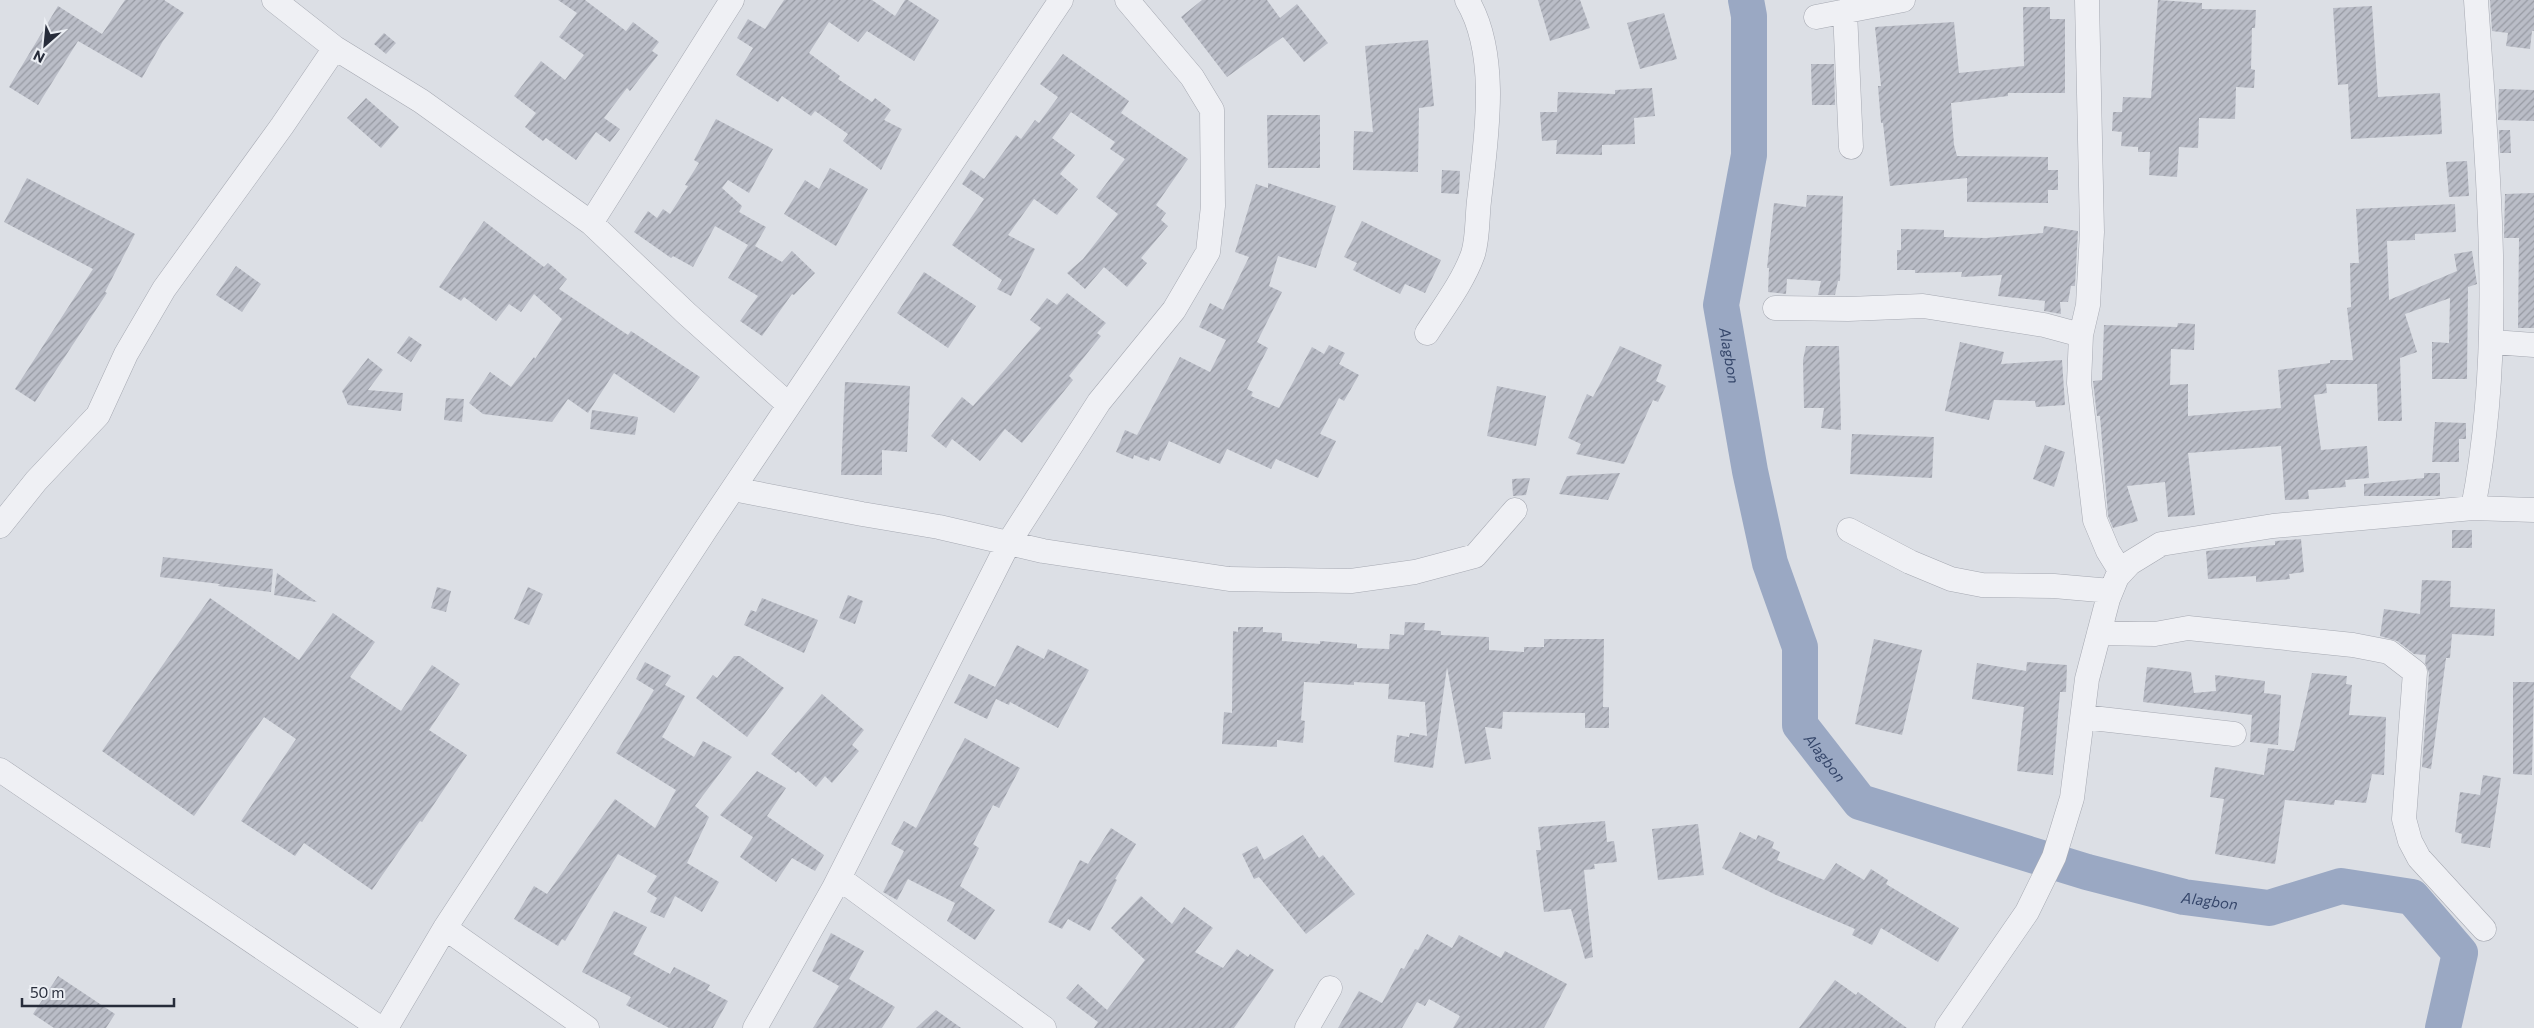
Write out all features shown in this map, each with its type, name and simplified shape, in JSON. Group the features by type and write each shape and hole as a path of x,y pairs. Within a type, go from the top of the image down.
{"street":[{"path":"274,0 335,48 421,101 591,223 687,314 789,405"},
{"path":"591,223 732,0"},
{"path":"386,1028 445,928 733,489 1061,0"},
{"path":"756,1028 839,878 1008,542 1098,402 1174,310 1208,252 1213,206 1212,110 1192,77 1127,0"},
{"path":"1427,333 1465,273 1474,253 1486,140 1488,82 1484,50 1474,12 1467,0"},
{"path":"1816,17 1903,0"},
{"path":"2087,0 2092,232 2088,305 2081,335 2079,384 2095,520 2108,551 2116,582"},
{"path":"2474,508 2479,480 2493,342 2490,214 2476,0"},
{"path":"1845,11 1851,147"},
{"path":"4,514 98,414 126,354 164,289 282,126 335,48"},
{"path":"1775,308 1848,309 1923,306 2044,325 2081,335"},
{"path":"2493,342 2534,345"},
{"path":"733,489 939,527 1043,551 1229,579 1351,581 1415,572 1475,556 1516,510"},
{"path":"1947,1028 2027,912 2054,857 2072,798 2087,679 2099,633 2116,582 2130,563 2161,544 2273,526 2474,508 2534,510"},
{"path":"1849,530 1910,562 1951,579 1982,585 2054,586 2116,582"},
{"path":"2099,633 2155,634 2188,628 2353,645 2389,652 2404,662 2415,672 2404,818 2410,841 2420,858 2484,929"},
{"path":"2083,717 2234,734"},
{"path":"0,770 380,1028"},
{"path":"839,878 1044,1028"},
{"path":"445,928 587,1028"},
{"path":"1307,1028 1330,988"}],"building":[{"path":"125,0 164,0 184,13 163,41 142,78 78,41 38,105 9,87 58,6 102,34"},
{"path":"558,0 585,0 626,31 633,22 659,42 652,51 658,55 630,91 627,88 604,118 620,129 610,142 596,132 576,160 546,138 543,141 525,127 536,113 514,96 541,61 565,80 584,55 559,37 577,13"},
{"path":"784,0 872,0 895,16 905,0 908,0 939,20 914,61 867,31 858,42 829,22 809,53 840,76 838,79 872,102 875,98 891,110 884,120 902,129 881,170 843,141 848,134 815,111 811,116 782,96 778,102 736,75 753,48 737,38 748,19 765,29"},
{"path":"1202,0 1267,0 1280,18 1297,4 1328,43 1304,62 1283,37 1227,77 1181,17"},
{"path":"1538,0 1580,0 1590,28 1550,41"},
{"path":"2158,0 2202,3 2202,9 2256,10 2255,28 2252,28 2251,69 2255,70 2254,88 2236,87 2235,119 2199,118 2198,148 2179,147 2177,177 2149,175 2150,152 2138,152 2138,147 2121,146 2122,132 2112,131 2113,112 2122,112 2123,97 2151,98"},
{"path":"2490,0 2534,0 2534,31 2532,31 2530,49 2506,46 2508,33 2492,31"},
{"path":"2372,6 2378,97 2440,93 2442,134 2351,139 2348,84 2338,85 2333,8"},
{"path":"2023,7 2050,7 2050,19 2065,19 2065,93 2008,93 2008,96 1951,103 1954,145 1957,156 2048,157 2048,170 2058,170 2058,190 2048,190 2048,203 1967,202 1967,178 1890,186 1883,123 1881,123 1878,86 1881,86 1875,27 1954,22 1959,73 2024,66"},
{"path":"1664,13 1677,59 1640,69 1627,23"},
{"path":"384,33 396,43 386,54 374,44"},
{"path":"1428,40 1434,106 1419,108 1418,172 1353,170 1354,131 1373,132 1365,46"},
{"path":"1063,54 1129,101 1121,113 1188,159 1156,205 1166,213 1161,220 1168,226 1141,258 1147,263 1127,287 1104,267 1085,289 1067,273 1083,259 1118,214 1096,197 1125,159 1110,149 1115,142 1071,112 1052,138 1075,155 1060,174 1078,189 1057,215 1034,199 1008,235 1035,249 1011,296 997,289 1002,280 952,245 984,199 962,184 971,170 984,179 1016,135 1021,139 1035,120 1039,123 1058,97 1040,84"},
{"path":"1811,64 1834,64 1835,105 1812,105"},
{"path":"1652,88 1655,116 1634,118 1635,144 1602,145 1602,155 1556,154 1557,140 1542,141 1540,112 1557,112 1558,92 1615,94 1615,90"},
{"path":"2499,89 2534,90 2534,121 2498,120"},
{"path":"366,98 399,127 381,148 347,118"},
{"path":"1267,115 1320,115 1320,168 1268,168"},
{"path":"716,119 773,149 749,193 728,180 722,188 742,206 739,212 766,227 755,246 782,262 792,251 815,273 794,295 792,294 762,336 740,321 758,296 728,278 748,245 715,226 693,267 673,256 671,258 634,232 648,211 657,218 663,209 670,214 688,186 685,185 699,163 694,160"},
{"path":"2499,130 2510,130 2511,153 2500,153"},
{"path":"2467,161 2469,196 2449,197 2446,162"},
{"path":"830,168 868,189 836,246 784,214 805,180 819,189"},
{"path":"1442,170 1460,171 1459,194 1441,193"},
{"path":"27,178 135,234 105,292 107,293 35,402 15,389 93,269 4,222"},
{"path":"1268,183 1336,206 1316,268 1278,256 1269,286 1282,292 1257,342 1268,348 1247,389 1253,392 1251,396 1279,408 1312,347 1324,354 1329,345 1345,353 1339,364 1359,375 1344,401 1339,398 1320,434 1336,441 1318,478 1276,459 1271,469 1227,449 1220,464 1169,441 1160,461 1150,457 1149,461 1134,455 1133,459 1116,452 1125,430 1137,435 1180,357 1210,372 1226,340 1199,327 1210,303 1223,310 1249,257 1235,252 1256,184 1268,188"},
{"path":"2534,193 2534,328 2518,328 2519,238 2504,238 2505,194"},
{"path":"1807,195 1843,196 1840,281 1838,281 1835,295 1818,295 1821,281 1787,279 1786,294 1768,292 1769,268 1767,268 1774,203 1806,207"},
{"path":"2455,204 2456,232 2415,234 2415,240 2387,241 2389,300 2457,271 2454,254 2472,251 2477,284 2468,287 2467,379 2432,379 2432,342 2449,343 2450,298 2405,314 2417,352 2400,358 2402,421 2378,421 2377,384 2326,384 2327,393 2314,395 2321,450 2367,446 2369,478 2345,480 2346,487 2308,490 2309,499 2285,500 2281,446 2188,453 2195,515 2168,517 2165,482 2127,486 2138,521 2113,528 2108,516 2100,416 2097,416 2093,381 2102,380 2104,325 2177,327 2178,323 2195,324 2194,350 2171,349 2170,385 2188,384 2188,416 2281,408 2278,370 2330,363 2330,360 2353,360 2347,308 2351,307 2350,263 2359,263 2356,209"},
{"path":"484,221 544,267 548,263 567,279 559,289 628,335 631,331 700,377 674,413 614,373 588,413 568,399 552,422 483,414 469,403 490,372 511,387 534,357 535,359 562,319 534,294 521,312 509,304 496,321 464,297 461,301 439,287"},
{"path":"1362,221 1441,260 1425,293 1405,284 1400,294 1353,270 1357,263 1344,257"},
{"path":"2044,226 2078,231 2075,286 2071,286 2068,302 2060,302 2061,314 2044,311 2045,301 1998,296 2002,275 1961,277 1962,272 1915,273 1915,270 1897,270 1897,250 1901,250 1901,229 1944,230 1944,237 1986,238 2043,233"},
{"path":"236,266 261,284 242,312 216,295"},
{"path":"924,272 976,306 948,348 897,313"},
{"path":"1067,293 1106,323 1097,333 1101,336 1069,376 1073,380 1022,443 1005,429 980,461 952,439 946,448 931,436 962,397 973,406 1041,328 1030,320 1047,298 1057,305"},
{"path":"409,336 422,345 411,362 397,353"},
{"path":"1960,342 2004,352 2001,364 2062,360 2065,405 2036,407 2035,401 1994,400 1989,420 1945,411"},
{"path":"1620,346 1662,365 1656,381 1666,386 1658,402 1653,400 1624,464 1576,454 1581,444 1568,438 1587,394 1593,397"},
{"path":"1806,346 1839,346 1841,430 1821,428 1824,408 1804,408 1803,360"},
{"path":"368,358 383,370 368,390 403,393 401,411 348,405 342,391"},
{"path":"845,382 910,386 907,452 882,450 882,475 841,475"},
{"path":"1497,386 1546,396 1536,446 1487,436"},
{"path":"446,398 464,399 462,422 444,420"},
{"path":"592,410 638,417 635,435 590,429"},
{"path":"2435,422 2466,423 2466,439 2459,439 2459,462 2432,462"},
{"path":"1852,434 1934,437 1932,478 1850,474"},
{"path":"2045,445 2065,452 2054,487 2033,479"},
{"path":"1620,473 1608,500 1559,494 1567,476"},
{"path":"2424,473 2440,473 2440,496 2364,496 2364,484 2424,478"},
{"path":"1530,478 1526,495 1513,496 1512,479"},
{"path":"2452,530 2472,530 2472,548 2452,548"},
{"path":"2301,539 2304,572 2289,574 2290,579 2256,582 2256,576 2208,579 2206,551 2275,545 2275,541"},
{"path":"163,557 273,569 271,592 160,577"},
{"path":"277,573 317,602 274,595"},
{"path":"2422,580 2451,581 2450,607 2495,609 2494,636 2452,634 2450,658 2446,658 2431,769 2422,767 2429,673 2425,663 2426,655 2414,654 2397,641 2380,636 2384,609 2420,614"},
{"path":"437,587 451,591 446,612 431,608"},
{"path":"528,587 543,594 529,625 514,619"},
{"path":"848,595 863,601 855,624 839,618"},
{"path":"210,598 299,660 333,613 375,642 350,677 401,711 432,665 460,684 429,730 467,755 422,822 420,821 372,890 304,843 295,856 241,821 296,739 264,717 194,816 102,751"},
{"path":"762,598 818,620 804,653 744,625 751,610 756,612"},
{"path":"1405,622 1425,623 1424,630 1441,631 1441,635 1489,637 1489,650 1524,652 1524,647 1544,647 1544,639 1604,639 1603,707 1609,707 1609,728 1585,728 1585,713 1503,712 1502,729 1485,727 1491,759 1465,764 1447,667 1433,768 1394,762 1397,735 1409,737 1410,733 1427,736 1425,702 1388,699 1389,684 1354,682 1354,685 1304,682 1301,720 1305,721 1303,743 1277,740 1277,747 1222,744 1224,712 1232,713 1233,631 1238,632 1238,627 1263,627 1263,632 1282,633 1282,641 1320,644 1320,641 1357,644 1357,648 1389,649 1390,634 1404,635"},
{"path":"1874,639 1922,650 1902,735 1855,724"},
{"path":"1017,645 1044,659 1048,649 1089,670 1058,728 1010,702 1009,705 996,699 987,719 954,703 969,674 995,687"},
{"path":"734,656 740,656 784,688 747,737 696,698 713,675 717,678"},
{"path":"645,662 671,676 665,685 685,696 662,737 694,757 703,741 732,757 695,806 709,817 687,863 719,882 702,912 675,896 664,918 650,912 657,898 647,892 657,876 618,854 565,941 562,939 558,946 514,919 534,886 547,894 615,799 655,828 676,790 616,753 654,690 636,679"},
{"path":"2027,662 2067,665 2066,692 2060,692 2053,775 2017,771 2024,707 1972,699 1977,663 2026,671"},
{"path":"2147,667 2191,672 2194,693 2216,691 2215,675 2265,681 2264,693 2281,695 2278,745 2250,742 2252,715 2143,702"},
{"path":"2312,673 2347,676 2346,684 2352,685 2349,715 2386,717 2384,775 2372,774 2366,803 2335,800 2334,805 2285,800 2275,864 2215,854 2224,799 2210,797 2215,767 2264,775 2268,748 2294,751"},
{"path":"2513,682 2534,682 2532,775 2513,774"},
{"path":"822,694 864,730 852,745 859,751 832,783 825,776 816,787 798,771 796,773 771,754"},
{"path":"965,738 1020,768 999,808 993,805 973,844 979,848 960,886 995,910 975,940 947,921 955,903 908,879 897,900 883,892 904,851 891,844 904,821 916,828"},
{"path":"757,771 786,788 767,816 824,855 815,871 792,858 776,882 740,857 753,837 720,815"},
{"path":"2483,775 2501,778 2490,848 2461,843 2462,834 2455,832 2460,792 2480,795"},
{"path":"1605,821 1607,842 1614,841 1617,862 1594,864 1595,869 1584,870 1593,957 1585,959 1571,909 1544,912 1536,850 1541,850 1538,827"},
{"path":"1698,824 1704,875 1658,880 1652,829"},
{"path":"1111,828 1136,844 1115,879 1117,880 1090,931 1068,919 1062,929 1048,922 1080,860 1088,864"},
{"path":"1740,832 1756,840 1758,835 1774,842 1772,848 1780,852 1777,860 1824,880 1836,863 1864,880 1871,869 1888,880 1886,884 1959,928 1938,962 1881,928 1872,945 1852,935 1855,929 1776,895 1722,868"},
{"path":"1303,835 1319,858 1323,855 1355,894 1306,934 1259,877 1254,879 1242,854 1257,846 1264,860"},
{"path":"1141,896 1172,924 1184,907 1213,928 1195,952 1223,968 1237,949 1248,957 1250,954 1274,970 1234,1028 1094,1028 1098,1022 1066,998 1078,984 1107,1010 1145,960 1111,928"},
{"path":"614,911 647,927 633,954 670,974 674,967 710,985 707,990 728,1001 713,1028 669,1028 626,1005 631,997 582,972"},
{"path":"831,933 864,951 849,979 895,1007 882,1028 813,1028 839,986 812,971"},
{"path":"1427,934 1452,948 1459,935 1501,958 1505,951 1567,984 1544,1028 1453,1028 1460,1016 1429,999 1425,1006 1417,1002 1402,1028 1338,1028 1359,991 1382,1003 1401,968 1404,969 1415,949 1418,950"},
{"path":"58,976 115,1014 106,1028 54,1028 33,1014"},
{"path":"1835,980 1856,995 1858,992 1907,1028 1799,1028"},
{"path":"936,1010 961,1028 916,1028"}],"waterway":[{"name":"Alagbon","path":"1746,0 1749,16 1749,155 1721,305 1750,471 1770,563 1800,647 1800,725 1860,802 2087,872 2184,897 2269,908 2341,886 2412,897 2460,953 2443,1028"}]}
